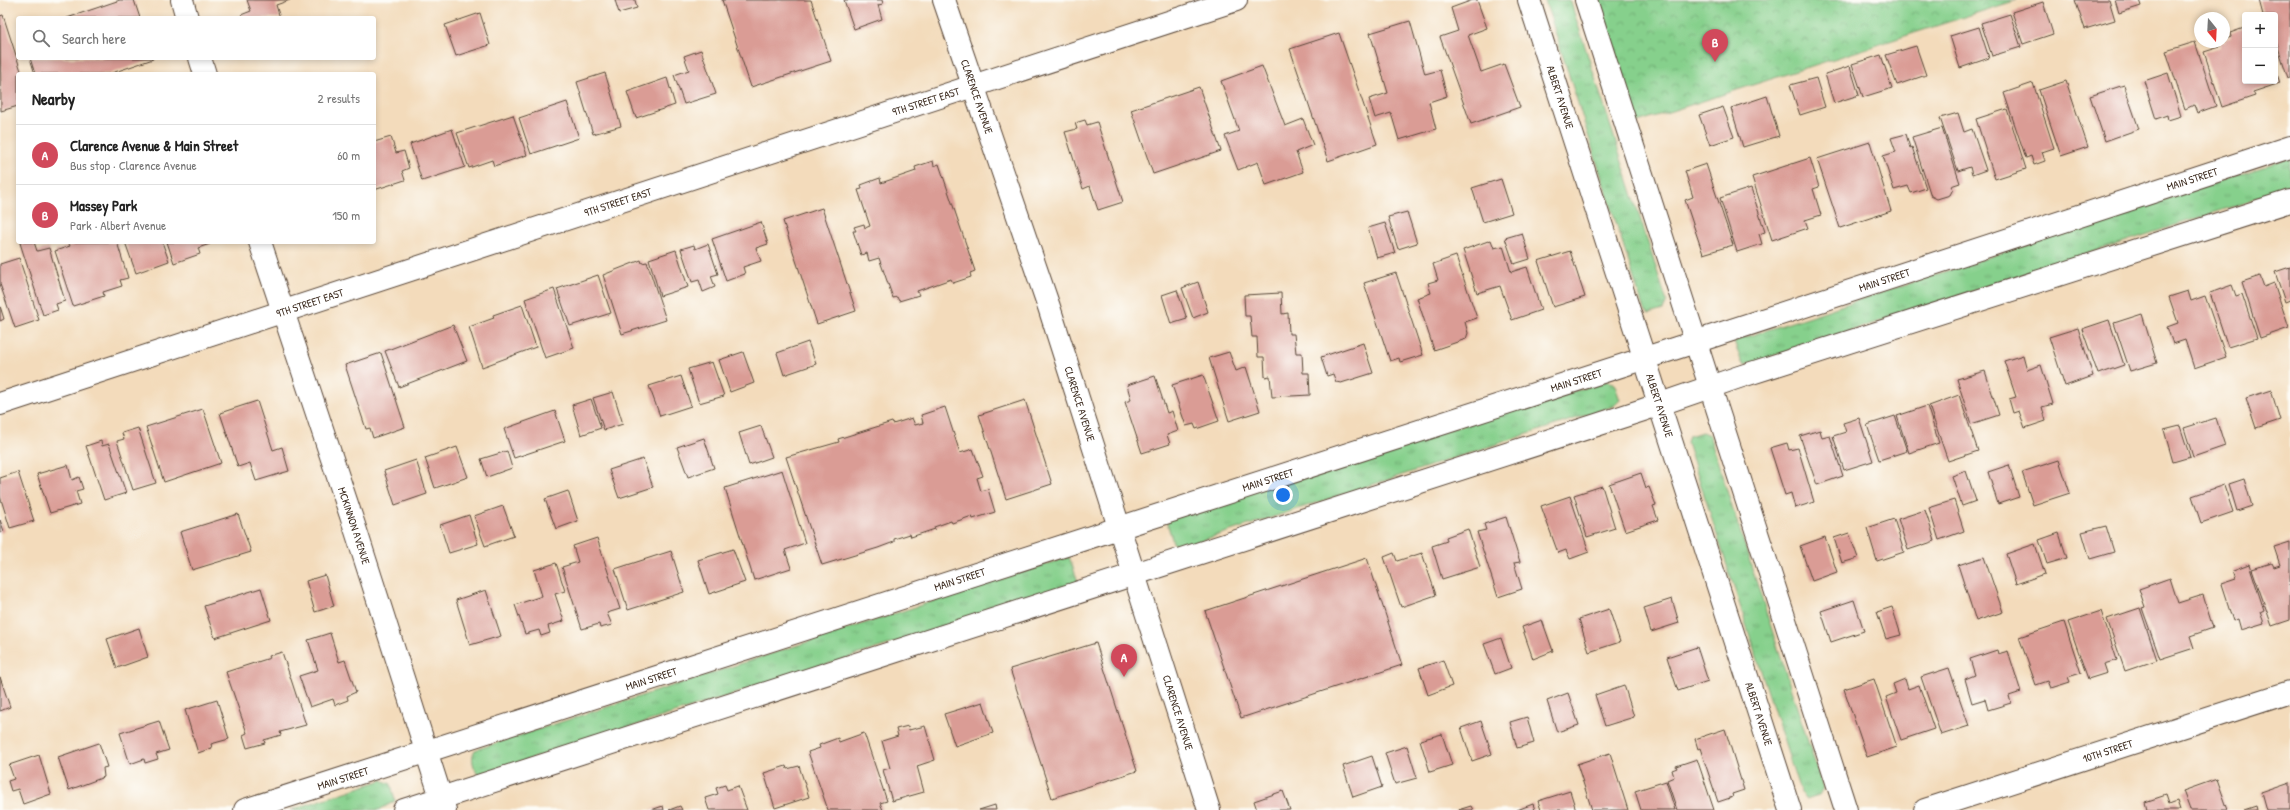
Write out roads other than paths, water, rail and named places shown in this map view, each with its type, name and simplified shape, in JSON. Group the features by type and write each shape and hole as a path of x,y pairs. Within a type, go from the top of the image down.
{"street":[{"path":"182,0 186,16"},
{"name":"CLARENCE AVENUE","path":"944,0 1049,307 1118,528 1209,810"},
{"name":"9TH STREET EAST","path":"0,404 283,310 1236,0"},
{"name":"ALBERT AVENUE","path":"1529,0 1661,404 1790,810"},
{"path":"1586,0 1846,810"},
{"path":"201,60 204,72"},
{"name":"MAIN STREET","path":"245,810 1646,358 2290,148"},
{"path":"404,810 443,804 1134,574 1661,404 1710,386 2290,201"},
{"name":"MCKINNON AVENUE","path":"261,244 356,531 425,752 443,804"},
{"name":"10TH STREET","path":"1924,810 2290,692"}],"place":[{"name":"Massey Park","path":"1715,62"},
{"name":"Clarence Avenue & Main Street","path":"1124,677"}]}
